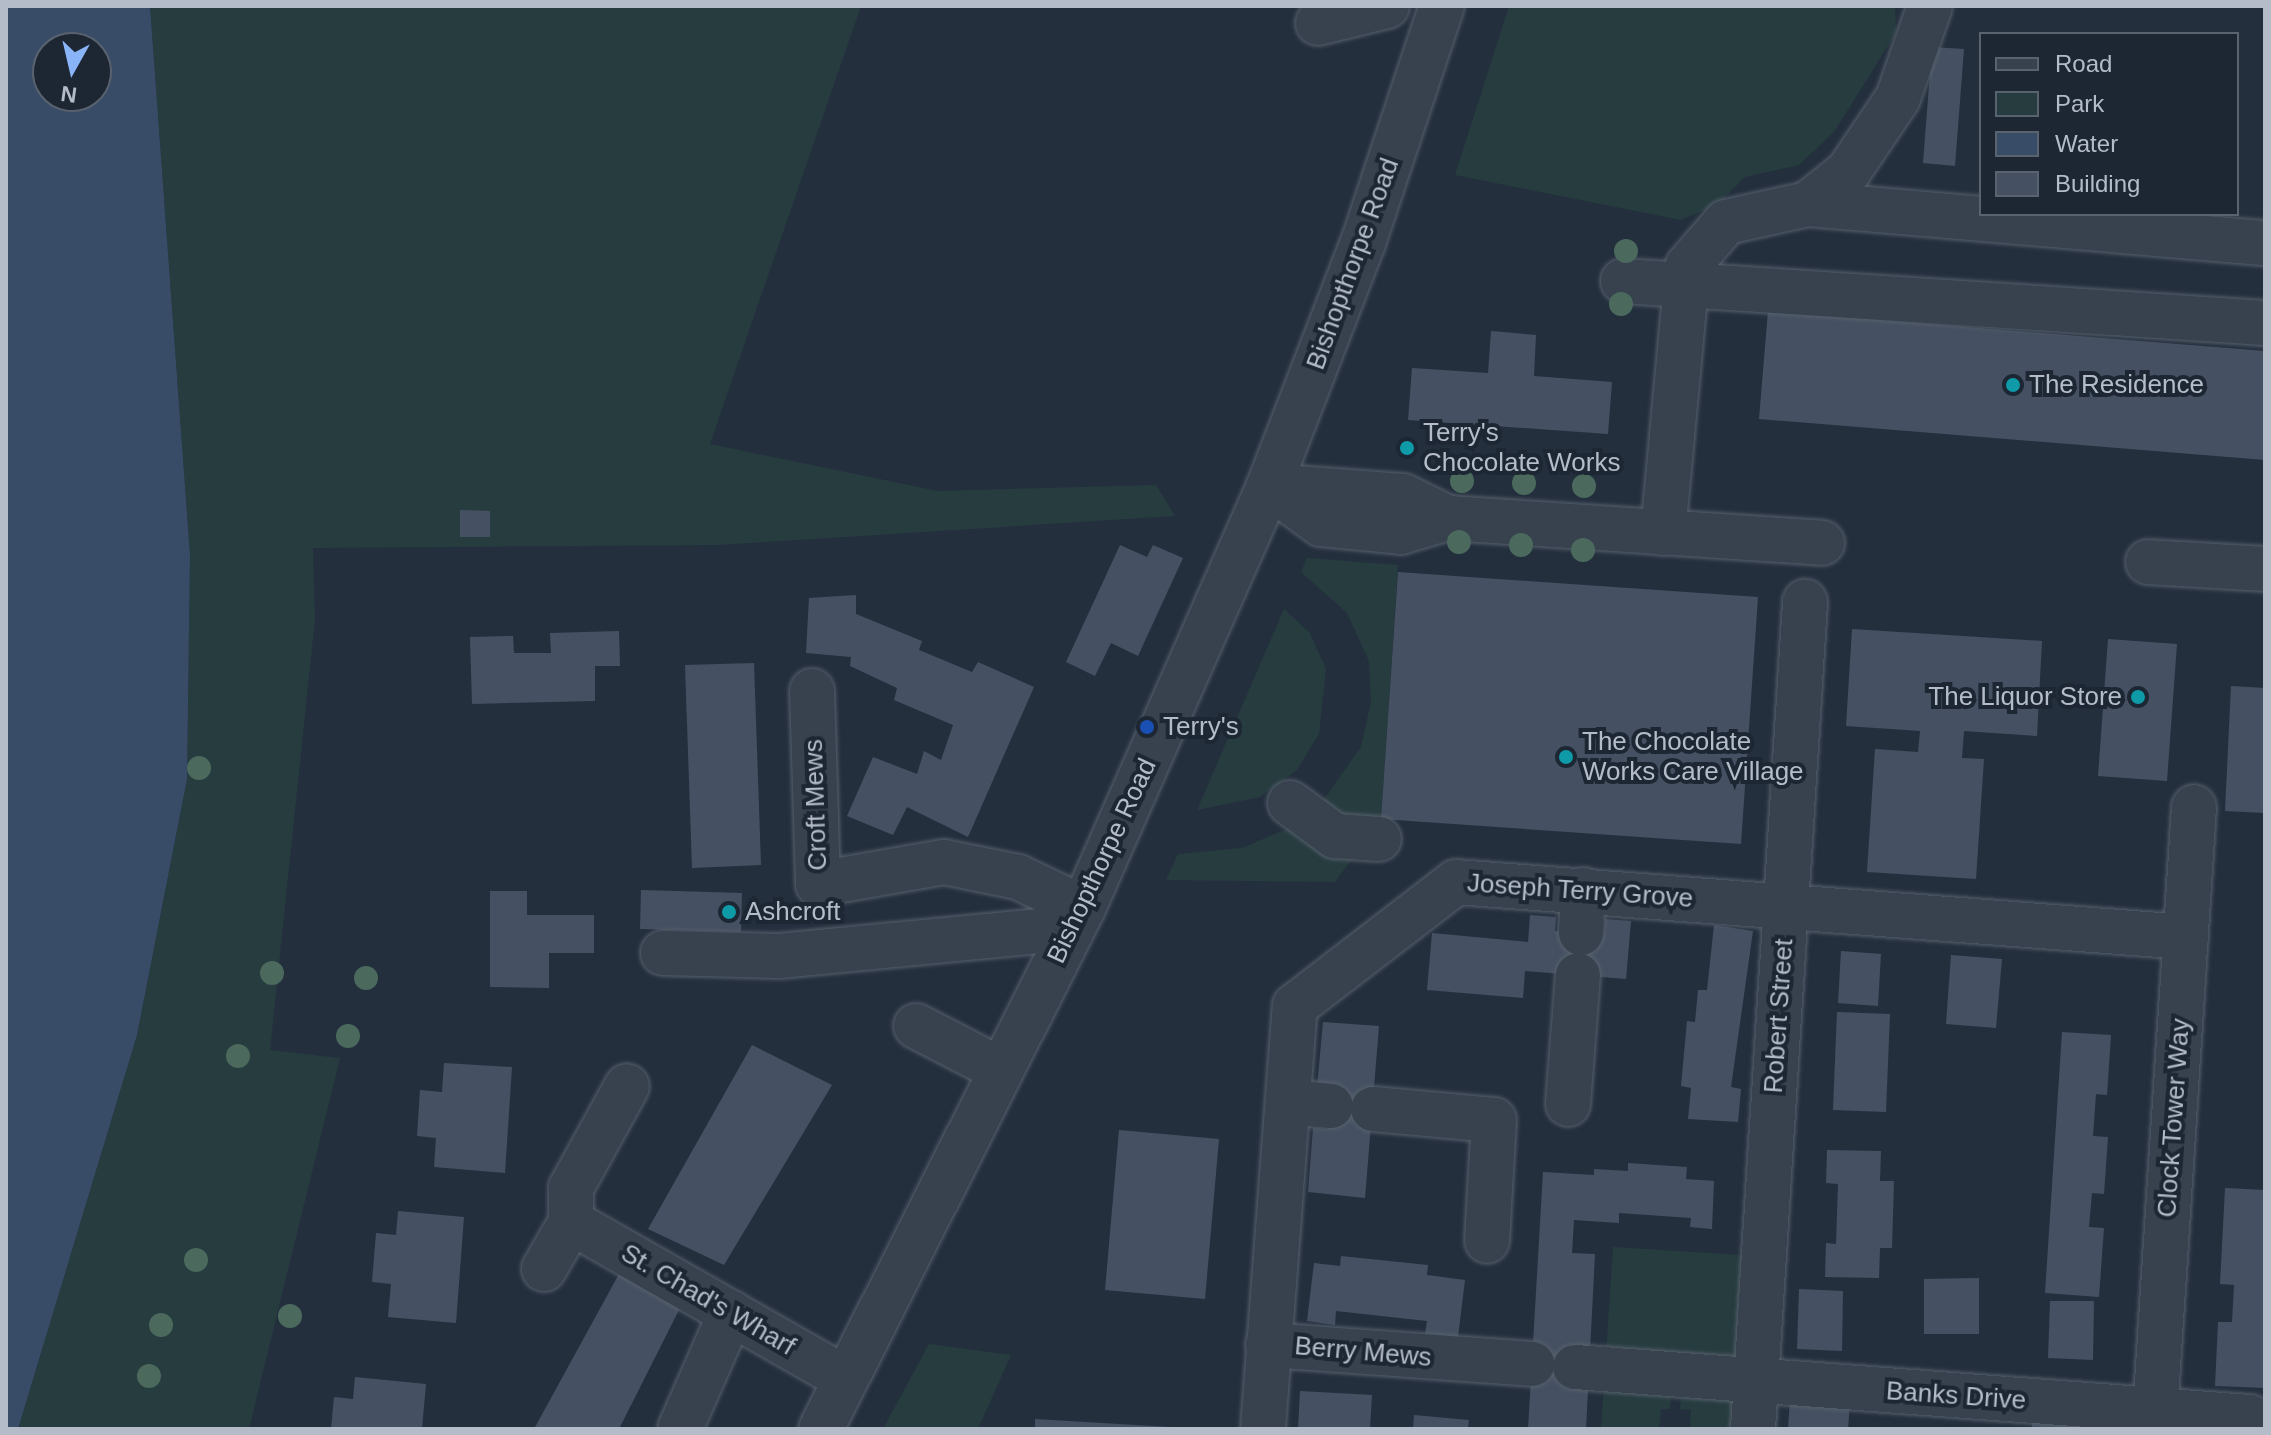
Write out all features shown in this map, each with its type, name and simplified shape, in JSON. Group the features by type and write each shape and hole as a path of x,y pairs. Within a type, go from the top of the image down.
{"street":[{"path":"1318,23 1387,6"},
{"path":"1808,204 1871,148 1898,98 1930,6"},
{"name":"Bishopthorpe Road","path":"821,1429 1078,918 1269,486 1363,243 1438,7"},
{"path":"1663,533 1683,284 1688,266 1726,222 1808,204 2265,243"},
{"path":"1623,281 2234,320"},
{"path":"1269,486 1403,496 1448,518 1822,543"},
{"path":"2148,562 2265,569"},
{"name":"Robert Street","path":"1753,1429 1805,602"},
{"name":"Croft Mews","path":"812,691 818,884 944,862 1018,877 1078,918"},
{"path":"1290,803 1335,836 1379,839"},
{"name":"Clock Tower Way","path":"2155,1419 2194,807"},
{"name":"Joseph Terry Grove","path":"1263,1429 1295,1006 1456,882 2186,937"},
{"path":"1568,1104 1583,890"},
{"path":"663,953 779,956 1078,918"},
{"path":"916,1026 1001,1070"},
{"path":"544,1269 571,1222 571,1188 627,1086"},
{"path":"1288,1102 1494,1120 1487,1241"},
{"name":"St. Chad's Wharf","path":"571,1222 845,1378"},
{"path":"680,1429 731,1313"},
{"name":"Berry Mews","path":"1268,1345 1532,1364"},
{"name":"Banks Drive","path":"1575,1367 2155,1419 2250,1417"}],"green space":[{"path":"150,6 861,6 710,444 938,491 1156,485 1175,516 718,545 313,548 315,619 270,1050 340,1058 249,1429 18,1429 137,1035 187,779 190,555"},
{"path":"1509,6 1895,6 1896,33 1834,132 1799,165 1745,177 1717,205 1681,220 1455,175"},
{"path":"1307,558 1398,565 1381,819 1335,882 1166,880 1178,854 1242,848 1284,830 1324,799 1361,747 1371,702 1369,661 1347,613 1301,572"},
{"path":"1284,609 1310,633 1326,669 1319,734 1297,770 1260,797 1197,810"},
{"path":"1613,1247 1742,1255 1731,1429 1690,1429 1691,1410 1680,1409 1683,1376 1673,1376 1670,1409 1661,1409 1659,1429 1601,1429"},
{"path":"929,1344 1011,1355 978,1429 883,1429"}],"water":[{"path":"6,6 150,6 190,555 187,779 137,1035 18,1429 6,1429"}],"building":[{"path":"1932,47 1964,49 1955,166 1923,163"},
{"name":"The Residence","path":"1768,311 2265,351 2265,460 1759,419"},
{"path":"1491,331 1536,335 1534,376 1612,382 1608,434 1408,420 1412,368 1488,373"},
{"path":"460,510 490,511 490,537 460,537"},
{"path":"1120,545 1147,557 1153,545 1183,558 1138,656 1111,643 1095,676 1066,662"},
{"name":"The Chocolate Works Care Village","path":"1398,572 1758,597 1741,844 1381,819"},
{"path":"856,595 856,614 922,641 919,650 972,672 978,662 1034,687 968,837 907,807 893,835 847,816 873,757 917,774 924,751 941,760 953,725 894,700 897,688 850,666 851,657 806,653 809,598"},
{"path":"1852,629 2042,641 2037,736 1964,731 1962,758 1984,759 1976,879 1867,872 1875,749 1918,752 1920,731 1846,726"},
{"path":"619,631 620,666 595,666 595,701 472,704 470,637 513,636 514,653 551,653 550,633"},
{"name":"The Liquor Store","path":"2108,639 2177,644 2167,781 2098,776"},
{"path":"754,663 761,865 692,868 685,665"},
{"path":"2231,686 2265,688 2265,813 2225,811"},
{"path":"641,890 742,893 741,932 640,929"},
{"path":"490,891 527,891 527,915 594,915 594,953 549,953 549,988 490,987"},
{"path":"1530,915 1556,917 1555,931 1604,935 1605,919 1631,921 1626,979 1525,971 1523,998 1427,990 1432,933 1528,942"},
{"path":"1714,925 1753,931 1731,1087 1741,1089 1738,1122 1688,1119 1691,1088 1681,1086 1687,1021 1695,1022 1698,990 1707,990"},
{"path":"1841,951 1881,954 1878,1006 1838,1003"},
{"path":"1951,955 2002,959 1996,1028 1946,1024"},
{"path":"1837,1012 1890,1014 1886,1112 1833,1110"},
{"path":"1323,1022 1379,1026 1365,1198 1308,1192 1313,1128 1328,1129 1331,1106 1317,1087"},
{"path":"2062,1032 2111,1035 2107,1095 2096,1094 2093,1136 2108,1137 2104,1194 2092,1193 2089,1227 2104,1228 2099,1297 2045,1293"},
{"path":"752,1045 832,1085 724,1265 648,1229"},
{"path":"444,1063 512,1067 505,1173 434,1167 436,1138 417,1136 420,1090 442,1092"},
{"path":"1119,1130 1219,1139 1205,1299 1105,1290"},
{"path":"1827,1150 1881,1151 1880,1181 1894,1181 1892,1248 1880,1248 1879,1278 1825,1277 1826,1243 1836,1244 1838,1184 1826,1183"},
{"path":"1628,1163 1687,1167 1686,1179 1714,1181 1712,1229 1690,1227 1691,1218 1619,1213 1619,1223 1574,1220 1572,1253 1595,1254 1586,1429 1528,1429 1543,1172 1594,1175 1594,1169 1628,1171"},
{"path":"2225,1188 2265,1190 2265,1388 2215,1386 2218,1322 2232,1322 2234,1285 2220,1284"},
{"path":"398,1211 464,1217 456,1323 388,1317 391,1284 372,1282 376,1233 396,1235"},
{"path":"1341,1256 1428,1265 1427,1275 1465,1280 1458,1337 1425,1334 1427,1321 1336,1311 1335,1325 1307,1321 1314,1263 1340,1266"},
{"path":"619,1274 682,1304 619,1429 534,1429"},
{"path":"1979,1278 1979,1334 1924,1334 1924,1279"},
{"path":"1799,1289 1843,1291 1842,1351 1797,1349"},
{"path":"2050,1301 2094,1301 2093,1360 2048,1358"},
{"path":"355,1377 426,1384 422,1429 331,1429 334,1397 353,1399"},
{"path":"1300,1391 1372,1395 1370,1429 1298,1429"},
{"path":"1790,1399 1850,1403 1848,1429 1788,1429"},
{"path":"1414,1415 1469,1420 1468,1429 1413,1429"},
{"path":"1035,1419 1170,1427 1170,1429 1035,1429"},
{"path":"2032,1421 2093,1423 2093,1429 2032,1429"}],"place":[{"name":"The Residence","path":"2013,385"},
{"name":"Terry's Chocolate Works","path":"1407,448"},
{"name":"The Liquor Store","path":"2138,697"},
{"name":"Terry's","path":"1147,727"},
{"name":"The Chocolate Works Care Village","path":"1566,757"},
{"name":"Ashcroft","path":"729,912"}]}
